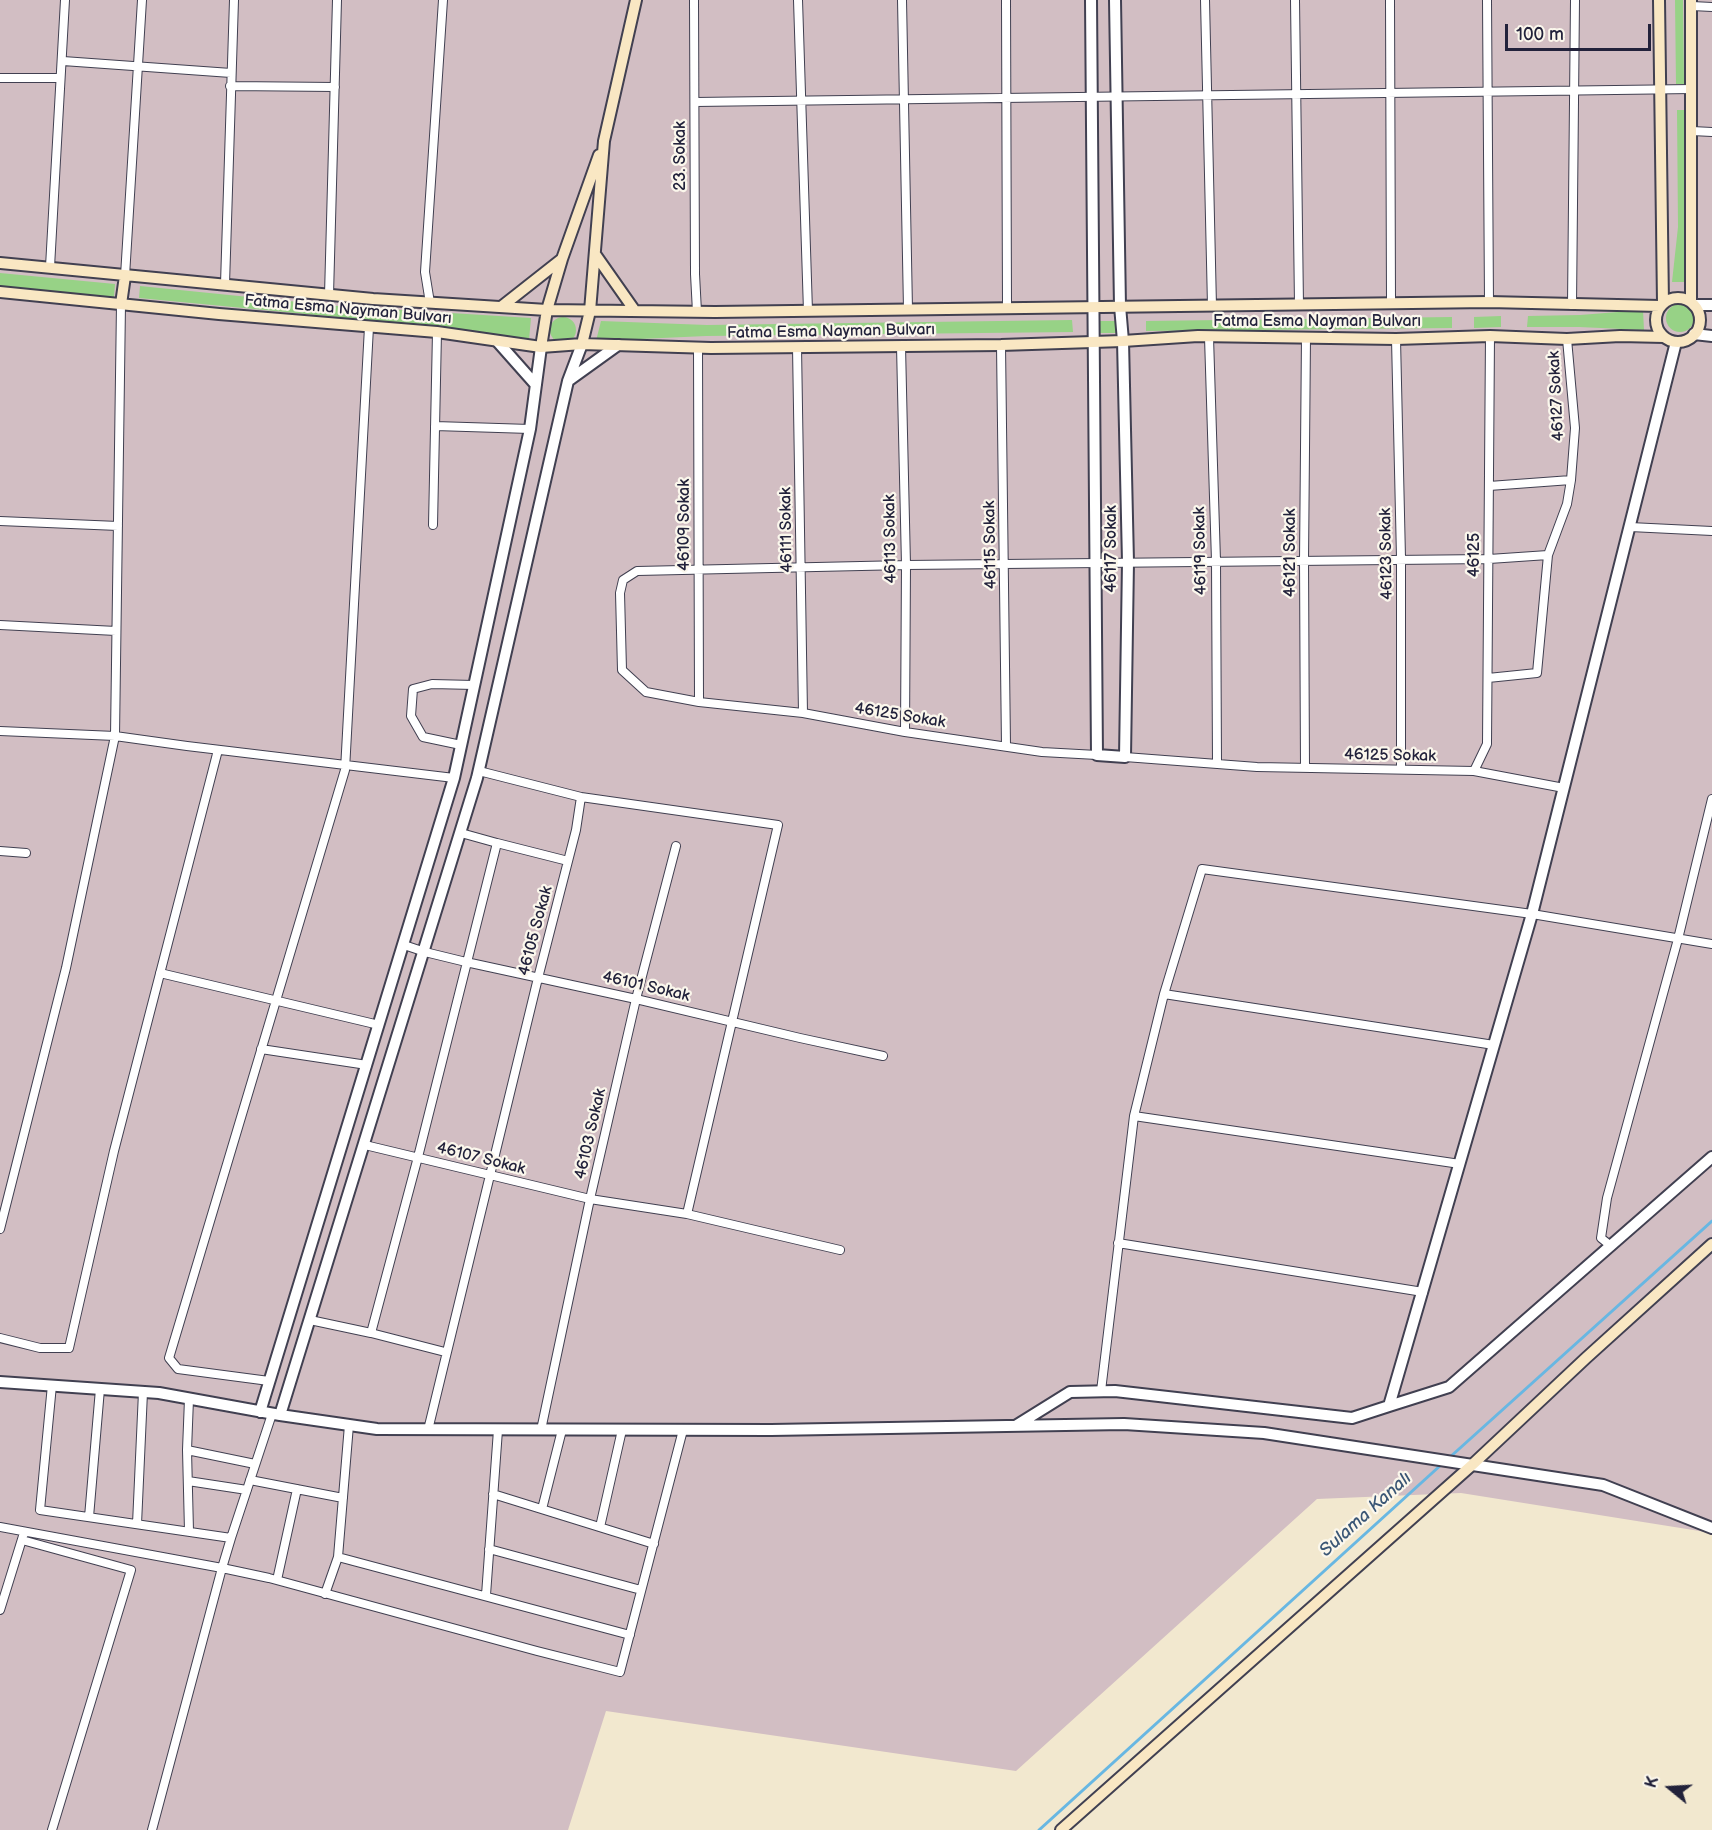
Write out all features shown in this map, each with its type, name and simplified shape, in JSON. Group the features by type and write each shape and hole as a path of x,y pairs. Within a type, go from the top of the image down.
{"main road":[{"path":"541,347 547,310 562,259 604,141 636,0"},
{"path":"1659,0 1662,304 1656,319 1659,332 1664,338 1676,342 1694,334 1699,323 1699,316 1692,303 1692,3"},
{"path":"582,344 590,310 604,141"},
{"path":"595,254 635,311"},
{"path":"501,307 562,259"},
{"name":"Fatma Esma Nayman Bulvarı","path":"0,263 329,295 547,310 697,312 1489,302 1572,305 1662,304"},
{"path":"122,303 125,276"},
{"name":"Fatma Esma Nayman Bulvarı","path":"0,292 437,332 541,347 582,344 698,348 1001,345 1209,336 1396,339 1490,336 1567,339 1620,336 1664,338"},
{"path":"1662,304 1677,298 1692,303"},
{"path":"1061,1830 1472,1465 1712,1244"}],"street":[{"path":"50,267 65,0"},
{"path":"125,276 142,0"},
{"path":"225,284 234,0"},
{"path":"329,295 337,0"},
{"path":"430,303 425,272 442,0"},
{"name":"23. Sokak","path":"694,0 697,312"},
{"path":"798,0 808,310"},
{"path":"902,0 908,309"},
{"path":"1006,0 1007,308"},
{"name":"46117 Sokak","path":"1091,0 1097,755"},
{"name":"46117 Sokak","path":"1114,0 1128,562 1125,756"},
{"path":"1205,0 1212,306"},
{"path":"1295,0 1299,304"},
{"path":"1390,0 1391,303"},
{"path":"1487,0 1489,302"},
{"path":"1572,305 1575,0"},
{"path":"1692,3 1712,7"},
{"path":"63,62 231,73"},
{"path":"0,78 60,78"},
{"path":"230,86 335,87"},
{"path":"694,102 1692,89"},
{"path":"1692,131 1712,132"},
{"path":"0,1229 66,968 115,736 122,303"},
{"path":"1692,303 1712,305"},
{"path":"269,1381 178,1369 169,1358 345,770 369,327"},
{"path":"433,525 437,332"},
{"path":"1694,334 1712,336"},
{"name":"46119 Sokak","path":"1209,336 1216,561 1217,764"},
{"name":"46125","path":"1474,771 1487,744 1490,336"},
{"name":"46121 Sokak","path":"1305,768 1306,338"},
{"name":"46123 Sokak","path":"1396,339 1401,558 1401,769"},
{"name":"46127 Sokak","path":"1488,678 1537,673 1548,555 1567,504 1571,480 1575,428 1567,339"},
{"path":"497,340 536,385"},
{"path":"1389,1406 1532,914 1676,342"},
{"path":"152,1830 231,1538 255,1464 310,1320 479,771 568,381 582,344"},
{"path":"568,381 618,345"},
{"name":"46115 Sokak","path":"1001,345 1006,746"},
{"name":"46113 Sokak","path":"900,346 906,565 905,732"},
{"path":"260,1412 454,777 530,429 541,347"},
{"name":"46111 Sokak","path":"797,347 803,713"},
{"name":"46109 Sokak","path":"698,348 699,702"},
{"path":"435,426 530,429"},
{"path":"1489,486 1571,480"},
{"path":"0,521 118,526"},
{"path":"1630,527 1712,531"},
{"path":"698,569 1401,558 1489,559 1548,555"},
{"name":"46125 Sokak","path":"698,569 637,571 622,580 620,593 622,670 646,692 699,702 803,713 905,732 1042,752 1097,755"},
{"path":"0,625 116,631"},
{"path":"461,745 423,737 411,716 413,689 432,684 474,685"},
{"path":"0,730 115,736 454,777"},
{"path":"0,1338 40,1348 69,1348 114,1151 218,750"},
{"path":"1097,755 1125,756"},
{"name":"46125 Sokak","path":"1125,756 1217,764 1305,768 1474,771 1564,788"},
{"path":"479,771 581,796 778,825 687,1214"},
{"name":"46105 Sokak","path":"428,1430 445,1352 576,830 581,796"},
{"path":"1611,1246 1601,1238 1607,1198 1678,939 1712,799"},
{"path":"461,833 568,861"},
{"path":"371,1333 497,843"},
{"name":"46103 Sokak","path":"541,1430 590,1199 636,999 676,846"},
{"path":"0,851 26,853"},
{"path":"1101,1391 1134,1116 1164,994 1202,869 1532,914 1712,944"},
{"name":"46101 Sokak","path":"404,945 466,962 883,1056"},
{"path":"160,973 379,1025"},
{"path":"1164,994 1494,1045"},
{"path":"261,1049 367,1065"},
{"path":"1134,1116 1460,1164"},
{"name":"46107 Sokak","path":"365,1145 590,1199 687,1214 840,1250"},
{"path":"1016,1425 1070,1392 1115,1390 1352,1418 1449,1387 1712,1157"},
{"path":"1119,1244 1423,1292"},
{"path":"310,1320 445,1352"},
{"path":"0,1382 143,1392 377,1429 683,1430 1124,1425 1264,1433 1603,1485 1712,1528"},
{"path":"52,1385 40,1510 231,1538"},
{"path":"89,1517 100,1389"},
{"path":"137,1524 143,1392"},
{"path":"189,1399 187,1450 189,1531"},
{"path":"326,1594 338,1557 349,1425"},
{"path":"486,1595 498,1430"},
{"path":"542,1509 562,1430"},
{"path":"600,1527 622,1430"},
{"path":"23,1536 222,1568 277,1580 620,1672 683,1430"},
{"path":"187,1450 255,1464"},
{"path":"250,1480 343,1498"},
{"path":"188,1481 247,1490"},
{"path":"277,1580 297,1489"},
{"path":"493,1494 654,1544"},
{"path":"0,1527 131,1570 52,1830"},
{"path":"0,1610 23,1536"},
{"path":"489,1549 641,1590"},
{"path":"338,1557 630,1635"}],"shaded area":[{"path":"0,0 1712,0 1712,1533 1461,1493 1317,1499 1016,1771 606,1711 568,1830 0,1830"}],"green space":[{"path":"1675,0 1683,0 1684,84 1676,84"},
{"path":"1677,110 1684,110 1684,197 1689,282 1672,282 1678,227"},
{"path":"0,273 115,284 114,297 0,286"},
{"path":"140,286 338,306 531,318 529,340 337,317 139,298"},
{"path":"1680,304 1690,308 1694,318 1690,328 1680,332 1670,328 1666,318 1670,308"},
{"path":"1643,310 1644,330 1527,327 1528,316"},
{"path":"1501,316 1501,327 1474,328 1474,317"},
{"path":"563,317 572,321 576,330 572,339 563,343 554,339 550,330 554,321"},
{"path":"1452,317 1452,328 1146,331 1146,321"},
{"path":"1072,320 1073,332 706,336 596,341 601,321 707,325"},
{"path":"1097,321 1121,321 1121,333 1097,333"}],"waterway":[{"name":"Sulama Kanalı","path":"1449,1458 1712,1221"},
{"name":"Sulama Kanalı","path":"1039,1830 1442,1464"}]}
